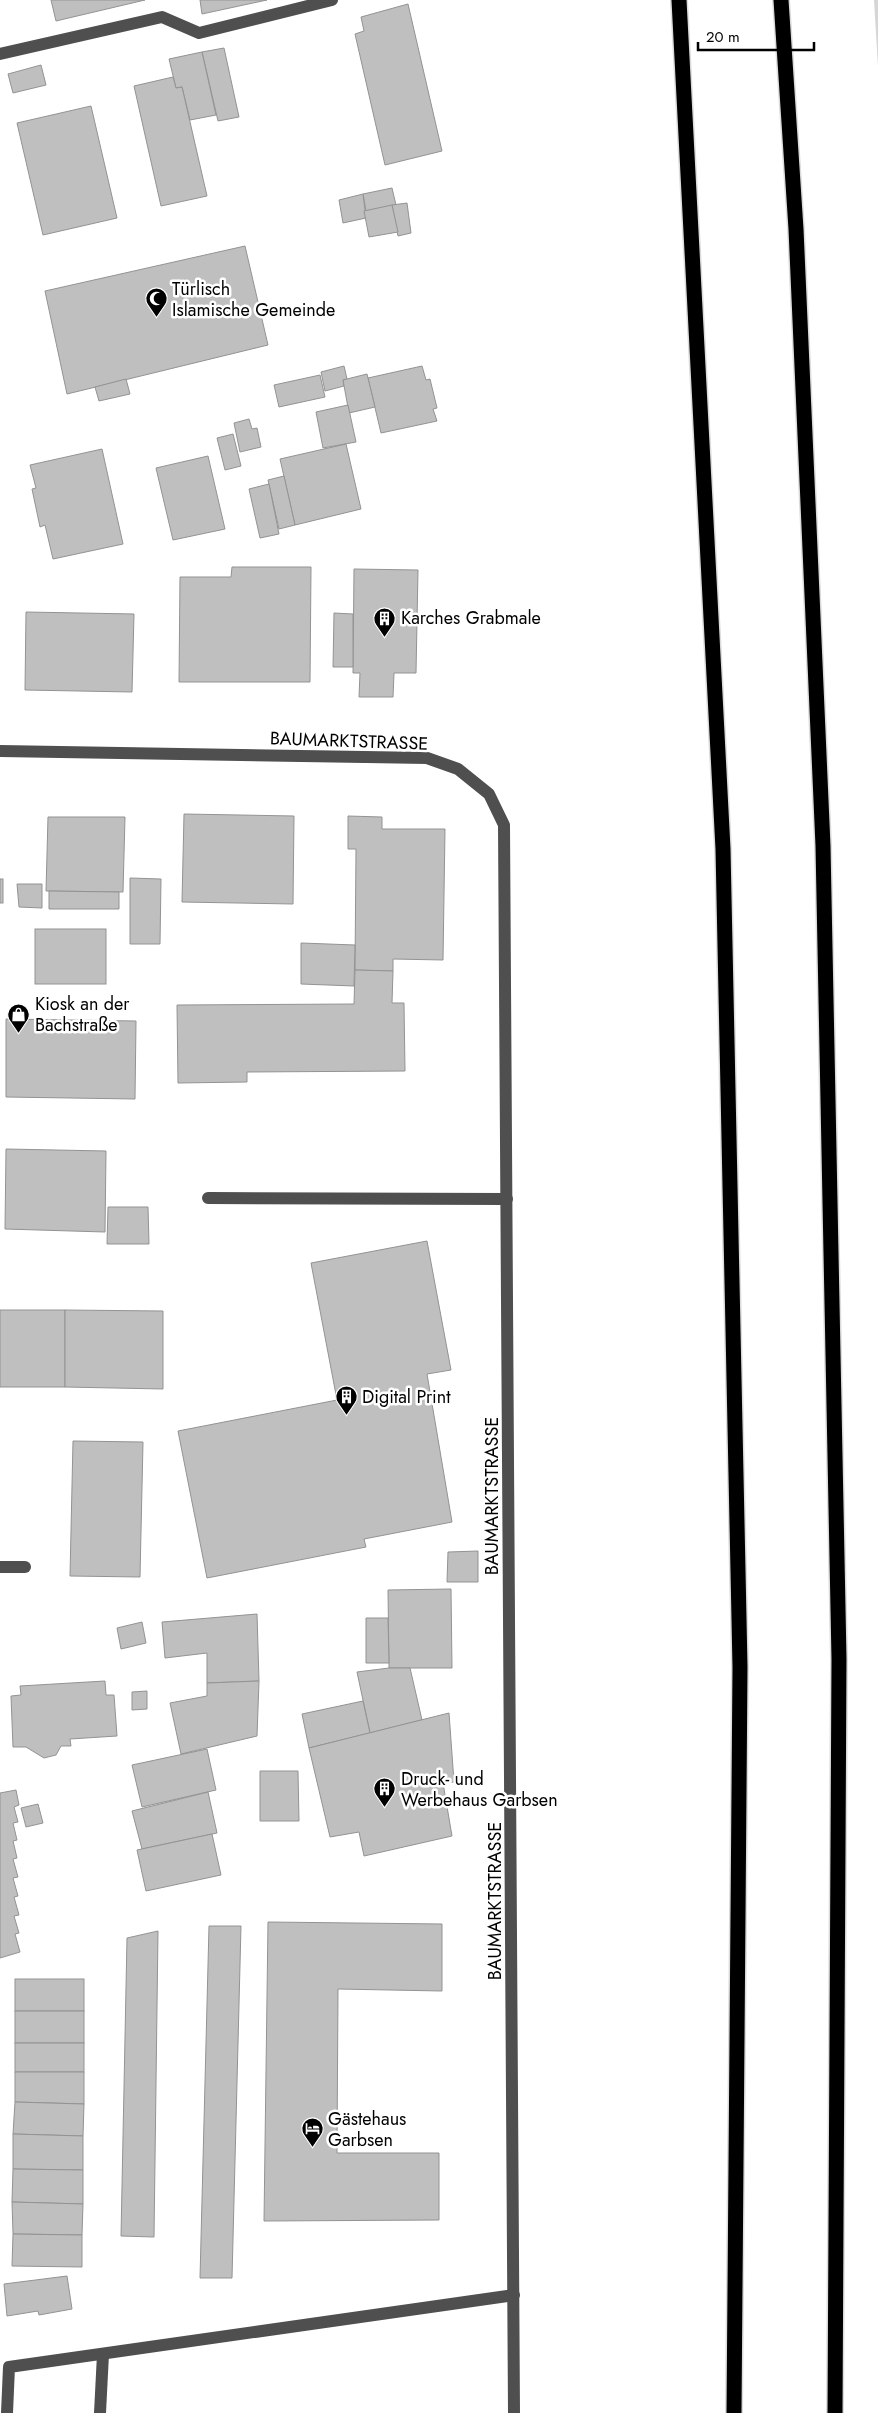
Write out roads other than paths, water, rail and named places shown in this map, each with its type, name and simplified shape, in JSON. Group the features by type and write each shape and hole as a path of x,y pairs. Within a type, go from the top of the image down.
{"highway":[{"path":"679,0 723,849 740,1667 734,2413"},
{"path":"781,0 796,229 823,856 839,1659 835,2413"}],"street":[{"path":"0,54 162,17 199,33 332,0"},
{"name":"BAUMARKTSTRASSE","path":"0,751 427,758 458,769 489,794 504,825 514,2413"},
{"path":"208,1198 507,1199"},
{"path":"0,1567 25,1567"},
{"path":"7,2413 9,2367 514,2295"},
{"path":"100,2413 102,2354"}],"place":[{"name":"Türlisch Islamische Gemeinde","path":"156,318"},
{"name":"Karches Grabmale","path":"385,637"},
{"name":"Kiosk an der Bachstraße","path":"19,1033"},
{"name":"Digital Print","path":"346,1416"},
{"name":"Druck- und Werbehaus Garbsen","path":"385,1808"},
{"name":"Gästehaus Garbsen","path":"312,2148"}]}
